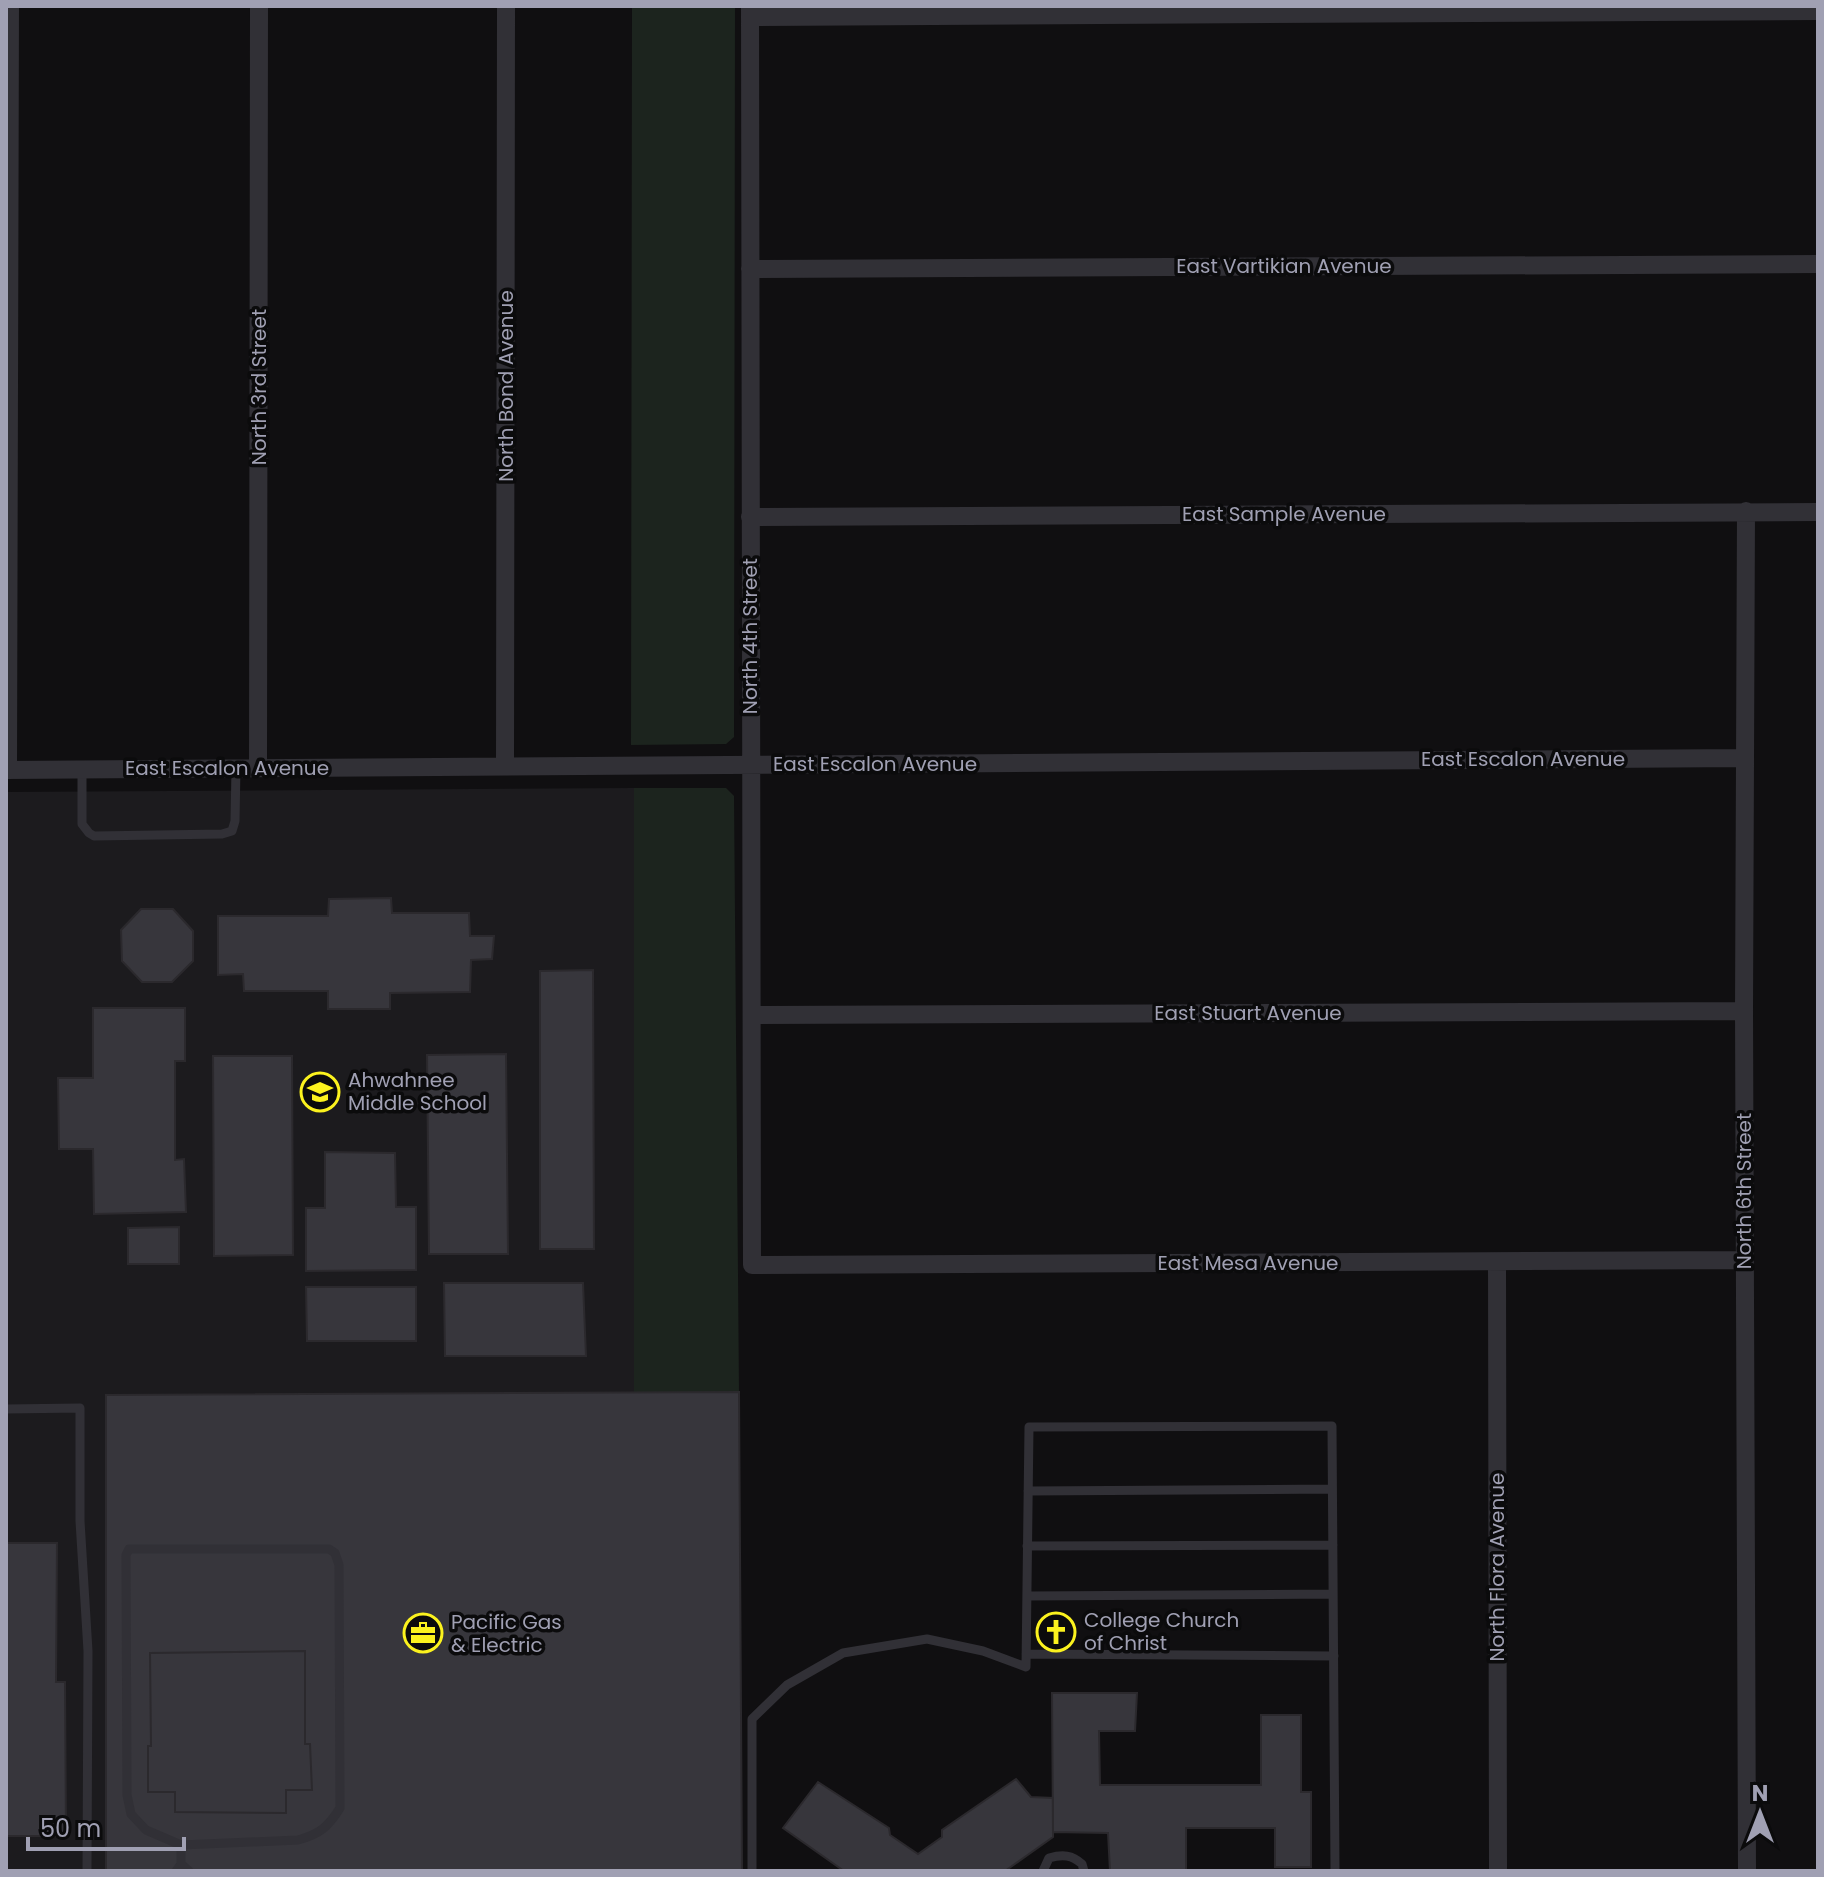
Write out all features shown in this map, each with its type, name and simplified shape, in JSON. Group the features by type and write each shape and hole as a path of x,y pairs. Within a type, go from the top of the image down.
{"street":[{"path":"7,770 10,6"},
{"name":"North 3rd Street","path":"258,768 259,6"},
{"name":"North Bond Avenue","path":"505,766 506,6"},
{"path":"750,11 1818,11"},
{"name":"North 4th Street","path":"750,11 752,1265"},
{"name":"East Vartikian Avenue","path":"750,269 1818,264"},
{"name":"North 6th Street","path":"1746,511 1744,1260 1747,1871"},
{"name":"East Sample Avenue","path":"750,517 1818,512"},
{"name":"East Escalon Avenue","path":"7,770 1744,758"},
{"name":"East Stuart Avenue","path":"752,1015 1744,1011"},
{"name":"East Mesa Avenue","path":"752,1265 1744,1260"},
{"name":"North Flora Avenue","path":"1497,1262 1498,1871"}],"lane":[{"path":"82,769 82,824 94,836 222,834 232,831 236,768"},
{"path":"6,1409 80,1408 80,1521 88,1651 87,1871"},
{"path":"752,1871 752,1719 787,1685 843,1653 927,1639 983,1651 1026,1667 1029,1427 1332,1426 1335,1871"},
{"path":"1028,1491 1332,1489"},
{"path":"1027,1546 1333,1545"},
{"path":"129,1549 329,1549 335,1553 339,1565 340,1808 330,1823 316,1835 298,1840 181,1845 146,1830 131,1814 127,1795 126,1555 129,1549"},
{"path":"1027,1596 1333,1594"},
{"path":"1026,1654 1334,1656"},
{"path":"181,1845 182,1869"},
{"path":"1043,1871 1049,1858 1073,1856 1082,1864 1084,1871"}],"shaded area":[{"path":"632,6 735,6 734,737 726,744 631,745"},
{"name":"Ahwahnee Middle School","path":"634,788 634,1392 107,1395 106,1871 6,1871 6,792"},
{"path":"634,788 726,788 734,796 739,1392 634,1392"}],"building":[{"path":"391,898 392,913 469,913 470,936 494,936 492,959 471,960 470,992 390,993 390,1009 328,1009 328,991 244,991 243,974 218,975 218,916 328,916 329,899"},
{"path":"141,909 173,909 193,931 193,961 172,982 142,982 122,961 121,930"},
{"path":"593,970 594,1249 540,1249 540,971"},
{"path":"93,1008 185,1008 185,1061 175,1061 175,1160 184,1159 186,1212 94,1214 93,1149 59,1149 58,1078 93,1078"},
{"path":"506,1054 508,1254 429,1254 427,1055"},
{"path":"213,1056 292,1056 293,1255 214,1256"},
{"path":"325,1152 395,1153 396,1207 416,1207 416,1270 306,1271 306,1208 325,1208"},
{"path":"179,1227 179,1264 128,1264 128,1228"},
{"path":"444,1283 583,1283 586,1356 445,1356"},
{"path":"306,1287 416,1287 416,1341 307,1341"},
{"name":"Pacific Gas & Electric","path":"739,1392 742,1871 106,1871 106,1395"},
{"path":"6,1543 57,1543 56,1682 65,1682 66,1836 6,1836"},
{"path":"305,1651 305,1744 310,1744 312,1790 286,1790 286,1813 175,1812 175,1792 148,1792 150,1653"},
{"path":"1052,1693 1137,1693 1135,1731 1099,1731 1100,1785 1261,1785 1261,1715 1301,1715 1301,1792 1311,1792 1311,1867 1275,1867 1275,1828 1186,1828 1186,1871 1110,1871 1108,1833 1053,1832"},
{"path":"1016,1779 1031,1797 1053,1798 1053,1837 1005,1871 844,1871 783,1828 818,1782 889,1828 890,1835 918,1854 942,1837 942,1830"}],"place":[{"name":"Ahwahnee Middle School","path":"320,1092"},
{"name":"College Church of Christ","path":"1056,1632"},
{"name":"Pacific Gas & Electric","path":"423,1633"}]}
